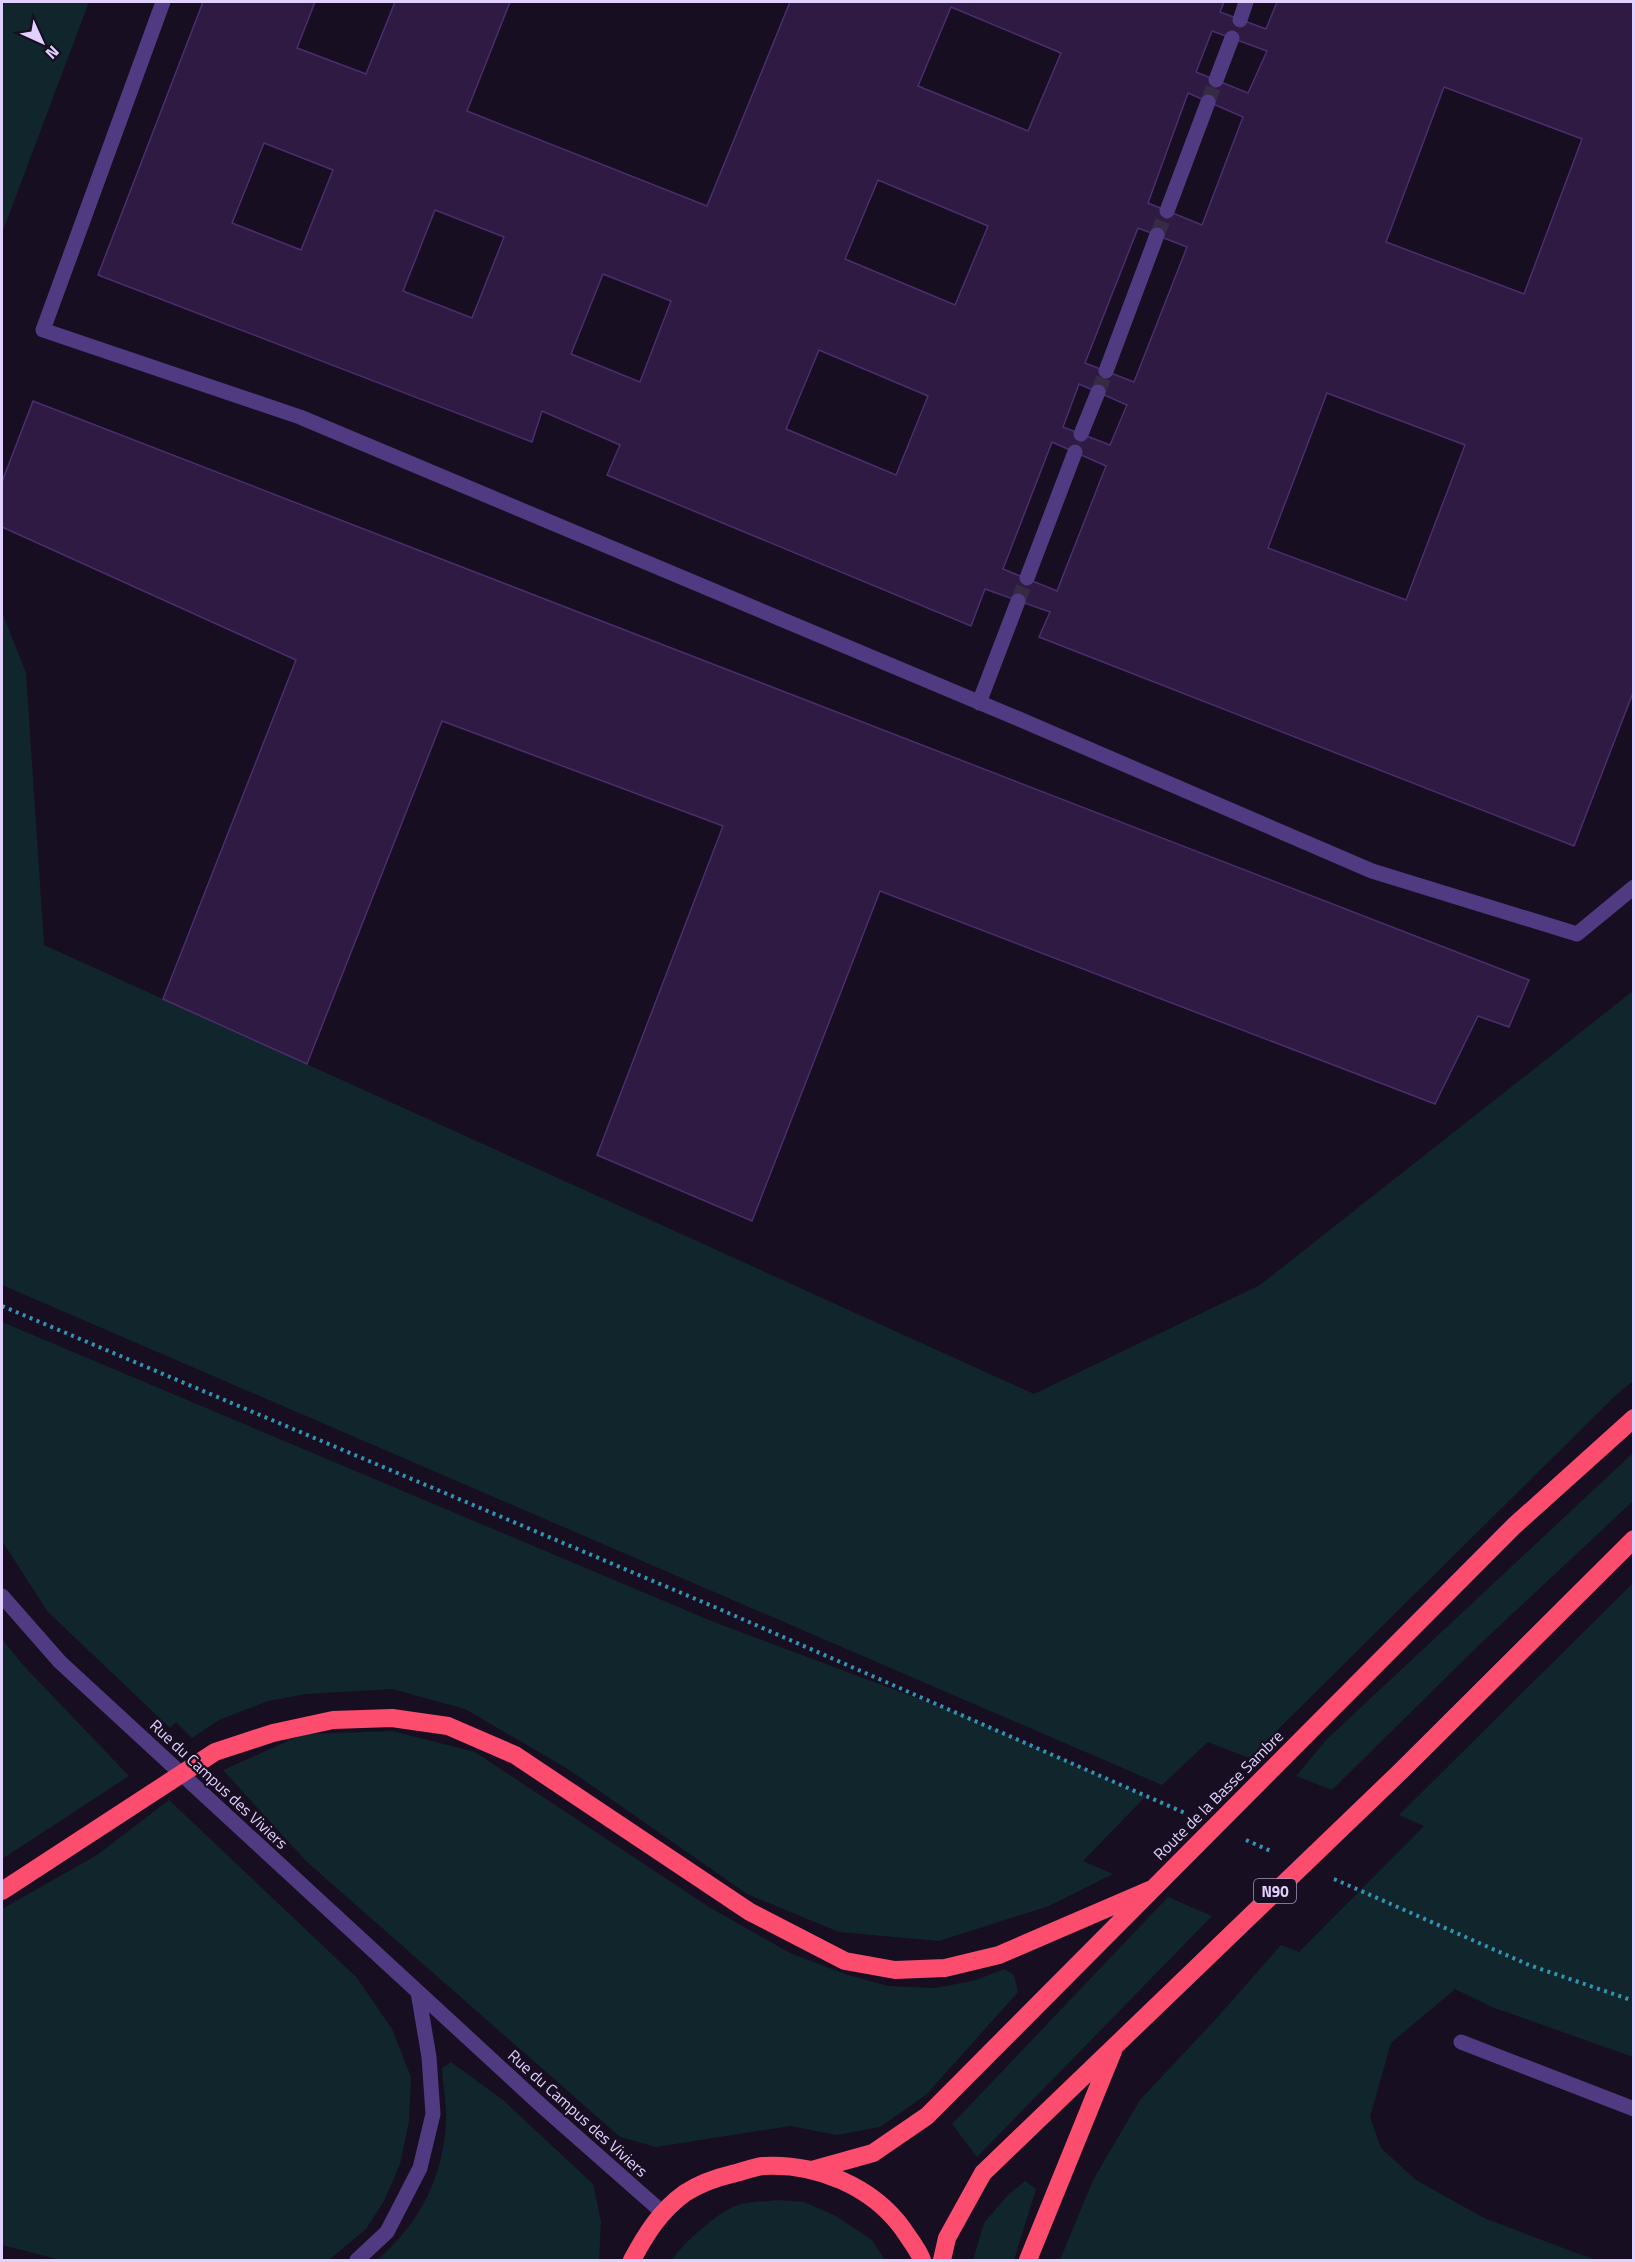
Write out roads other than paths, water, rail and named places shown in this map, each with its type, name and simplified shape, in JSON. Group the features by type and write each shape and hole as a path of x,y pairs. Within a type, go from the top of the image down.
{"highway":[{"name":"Route de la Basse Sambre","path":"812,2170 873,2153 927,2116 1514,1526 1634,1418"},
{"name":"N90","path":"942,2260 947,2238 983,2173 1401,1771 1634,1539"},
{"path":"2,1891 215,1752 273,1733 333,1720 392,1718 448,1726 515,1755 750,1912 845,1962 895,1970 945,1968 999,1955 1152,1889"},
{"path":"1028,2260 1116,2043"},
{"path":"632,2260 646,2234 662,2212 686,2193 713,2179 762,2166 812,2170 855,2186 892,2214 919,2252 922,2260"}],"street":[{"path":"163,2 44,330 300,417 980,703 1372,871 1577,934 1634,886"},
{"path":"1240,20 1246,2"},
{"path":"1216,80 1232,38"},
{"path":"1167,211 1208,102"},
{"path":"1106,371 1157,235"},
{"path":"1081,435 1098,392"},
{"path":"1027,578 1075,452"},
{"path":"980,703 1018,601"},
{"name":"Rue du Campus des Viviers","path":"2,1596 60,1662 543,2107 662,2212"},
{"path":"357,2260 387,2232 420,2168 434,2114 429,2057 418,1992"},
{"path":"1461,2042 1634,2109"}],"tunnel":[{"path":"1208,102 1216,80"},
{"path":"1157,235 1167,211"},
{"path":"1098,392 1106,371"},
{"path":"1018,601 1027,578"}]}
